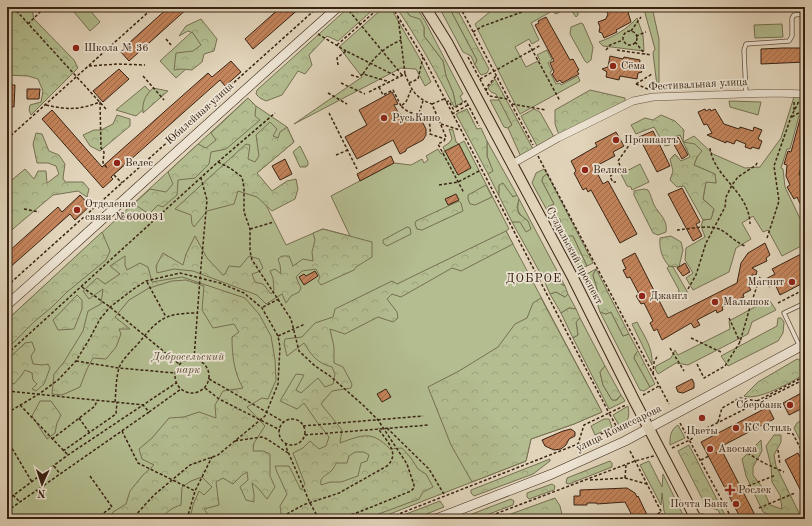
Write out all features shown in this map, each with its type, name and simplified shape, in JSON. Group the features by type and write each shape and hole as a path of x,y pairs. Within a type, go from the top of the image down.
{"main road":[{"name":"Суздальский проспект","path":"425,7 434,20 573,278 648,429 695,518"}],"street":[{"name":"Юбилейная улица","path":"7,305 338,7"},
{"path":"430,7 434,20"},
{"name":"Фестивальная улица","path":"512,164 558,138 633,101 653,97 804,94"},
{"name":"улица Комиссарова","path":"436,519 552,474 625,441 803,346"},
{"path":"695,518 710,519"}],"lane":[{"path":"746,94 744,50 746,44 789,41 792,36 792,18 794,15 805,14"},
{"path":"803,346 784,313 805,303"}],"path":[{"path":"13,7 106,109"},
{"path":"7,139 154,7"},
{"path":"7,286 317,7"},
{"path":"346,7 383,50 402,75"},
{"path":"338,45 380,7"},
{"path":"392,7 423,57 619,431"},
{"path":"460,7 669,404"},
{"path":"473,32 483,26 536,7"},
{"path":"28,24 44,8"},
{"path":"397,14 405,74 412,90 423,100 432,104 446,137 445,139"},
{"path":"624,40 625,34 631,31 641,17"},
{"path":"311,30 346,51 398,77"},
{"path":"631,31 636,36"},
{"path":"636,36 646,32"},
{"path":"635,42 636,36"},
{"path":"166,39 171,45"},
{"path":"351,75 358,77 363,74 370,63 383,50 401,40"},
{"path":"624,40 628,44 635,42"},
{"path":"606,50 610,45 624,40"},
{"path":"635,42 646,54"},
{"path":"529,44 560,101"},
{"path":"480,79 541,45"},
{"path":"617,50 651,55"},
{"path":"338,65 338,58 346,51"},
{"path":"409,83 418,79 423,57"},
{"path":"468,57 489,96 509,100"},
{"path":"88,66 118,64 145,66"},
{"path":"363,74 390,82"},
{"path":"369,92 405,74"},
{"path":"652,74 636,84 653,91"},
{"path":"143,76 164,100"},
{"path":"486,91 487,87 496,76"},
{"path":"341,83 364,94"},
{"path":"379,87 383,95 393,90 401,106 412,113 419,113 429,121 430,134 445,139"},
{"path":"401,106 406,102 412,90"},
{"path":"328,93 347,104"},
{"path":"794,112 795,94"},
{"path":"767,238 779,201 774,166 791,118 804,94"},
{"path":"432,104 444,99"},
{"path":"419,113 423,100"},
{"path":"446,102 448,101 453,108 466,101 479,126"},
{"path":"46,105 64,109 84,107 100,102"},
{"path":"100,102 101,148 104,152 103,163 108,169"},
{"path":"512,104 546,110"},
{"path":"452,114 468,105"},
{"path":"791,118 805,109"},
{"path":"7,354 201,177 276,113"},
{"path":"329,113 357,169"},
{"path":"429,121 438,118"},
{"path":"440,123 460,130"},
{"path":"445,139 438,144 464,193"},
{"path":"622,170 618,161 632,141"},
{"path":"710,148 711,157 724,177 741,196 750,215 750,224"},
{"path":"336,155 348,150"},
{"path":"688,289 696,275 706,243 725,207 726,197 732,185 738,177 756,165 758,161"},
{"path":"218,162 230,168 242,177 244,187 244,212 250,229 250,251 252,260 291,319 299,351 315,366 330,376 378,420 407,464 414,488 411,491 338,519"},
{"path":"439,185 458,182 481,170"},
{"path":"612,174 610,177 613,182 616,182"},
{"path":"114,175 122,183"},
{"path":"194,359 207,200 201,177"},
{"path":"24,209 39,212"},
{"path":"250,229 274,222"},
{"path":"677,230 714,228 721,230 737,243 745,246"},
{"path":"7,413 39,394 58,380 76,361 100,319 110,307 146,281 180,273 220,283 244,293 262,308 278,336 280,347 278,384 265,416 218,455 190,465 154,494 132,519"},
{"path":"697,364 704,378 725,366 740,342 760,277"},
{"path":"146,281 166,317"},
{"path":"81,287 110,307 179,364"},
{"path":"778,303 805,289"},
{"path":"262,308 279,300"},
{"path":"63,451 116,414 119,368 127,356 154,325 166,317 179,313 198,313"},
{"path":"728,318 740,342"},
{"path":"278,336 305,324"},
{"path":"690,338 721,352"},
{"path":"670,348 684,371"},
{"path":"653,374 654,362 658,355"},
{"path":"186,359 194,359 205,364 208,368 209,379 205,388 201,391 190,393 181,390 176,383 175,373 179,364 186,359"},
{"path":"76,361 119,368 175,373"},
{"path":"718,422 722,408 740,398 757,401 805,376"},
{"path":"209,379 284,422"},
{"path":"672,448 690,440 703,430 718,422 758,404 805,379"},
{"path":"7,500 53,466 176,383"},
{"path":"643,395 659,386"},
{"path":"205,388 219,399 280,430"},
{"path":"7,390 143,405 149,412"},
{"path":"7,512 181,390"},
{"path":"52,439 94,406 97,400"},
{"path":"578,444 584,425 626,404"},
{"path":"20,406 68,456"},
{"path":"303,426 424,416"},
{"path":"79,418 89,432"},
{"path":"294,419 299,421 303,426 305,435 302,440 293,445 286,443 280,437 280,430 284,422 294,419"},
{"path":"680,423 732,519"},
{"path":"305,435 378,428 429,426"},
{"path":"386,519 578,444 584,443 616,426"},
{"path":"278,519 288,512 310,502 339,493 390,463 393,457 393,451 378,428"},
{"path":"387,428 429,469 446,496"},
{"path":"122,431 138,463 195,491"},
{"path":"787,433 793,434 805,457"},
{"path":"234,441 262,437 288,453"},
{"path":"7,440 32,482"},
{"path":"286,443 288,453 319,519"},
{"path":"716,452 724,448 730,452"},
{"path":"739,448 764,463 784,472"},
{"path":"778,450 780,466"},
{"path":"630,451 665,519"},
{"path":"482,519 636,461 654,456"},
{"path":"701,460 708,456"},
{"path":"187,519 195,491 212,457"},
{"path":"625,478 626,465"},
{"path":"53,466 60,474"},
{"path":"748,486 776,475"},
{"path":"90,476 112,507 95,519"},
{"path":"587,480 625,478 647,484"},
{"path":"37,490 42,498"},
{"path":"759,508 796,494"},
{"path":"13,496 20,502"},
{"path":"649,519 662,512"}],"green space":[{"path":"7,7 30,7 32,9 34,19 74,60 78,68 31,115 29,110 30,105 41,102 43,91 38,79 28,76 7,75"},
{"path":"80,7 87,7 100,22 90,31 74,12"},
{"path":"349,7 376,7 338,41 327,36 309,55 312,65 305,74 298,71 282,95 266,101 256,94 257,90"},
{"path":"384,7 390,7 420,59 431,82 425,86 416,69 401,68 294,124 362,77 339,47"},
{"path":"396,7 403,7 410,16 420,19 424,27 424,36 443,61 446,76 453,92 456,106 454,107 412,31"},
{"path":"403,7 416,7 425,21 463,94 460,96 463,102 456,106 453,92 446,76 443,61 424,36 424,27 410,16"},
{"path":"439,7 449,7 477,60 475,65 471,56 463,52"},
{"path":"449,7 456,7 489,69 487,73 481,75 475,65 477,60"},
{"path":"496,7 570,7 578,12 576,17 571,10 567,8 556,14 552,11 531,23 539,40 532,44 529,39 515,47 526,67 540,60 537,55 547,50 552,60 548,63 552,71 550,72 556,84 560,83 561,85 578,76 580,81 520,114 475,24"},
{"path":"648,7 652,7 659,39 659,87 657,86 653,53 655,49 645,13"},
{"path":"637,18 643,35 644,51 603,46 599,42 620,32"},
{"path":"201,19 217,39 214,51 204,54 202,62 192,70 174,70 176,53 193,51 201,45 193,33 188,31 179,36 186,26"},
{"path":"581,23 583,24 593,47 591,60 587,63 570,34 571,27"},
{"path":"782,24 783,37 755,38 754,25"},
{"path":"195,29 211,46 176,78 160,61"},
{"path":"495,79 533,149 521,157 508,128 512,125 496,94 491,92 488,88"},
{"path":"145,86 156,98 136,116 116,110"},
{"path":"153,88 168,91 143,113 145,99"},
{"path":"590,90 625,98 625,101 559,135 555,124 555,110"},
{"path":"794,97 802,97 805,99 805,117 799,116 790,149 787,149 781,168 783,169 785,187 803,225 805,224 805,244 782,256 768,230 763,232 753,216 742,223 751,239 736,248 729,272 693,290 686,278 693,273 685,260 686,248 705,237 701,226 703,220 711,219 714,209 703,199 706,181 716,183 715,174 694,165 701,151 683,142 694,136 713,154 745,168 760,167 781,138"},
{"name":"Добросельский парк","path":"248,98 256,106 287,127 294,142 252,177 286,245 323,229 350,236 331,196 394,163 411,165 422,159 424,163 428,160 426,156 438,149 441,154 445,151 443,147 452,139 449,129 453,130 456,142 459,144 464,141 509,229 506,231 602,412 574,424 531,439 526,461 377,519 7,519 7,320"},
{"path":"248,98 256,106 255,116 260,120 226,149 211,152 209,164 195,178 178,180 177,195 163,207 158,205 149,214 134,204 150,189 166,192 173,184 168,172 198,144 206,148 216,140 211,133"},
{"path":"490,100 500,100 512,125 508,128 504,127"},
{"path":"729,101 761,102 758,115 730,107"},
{"path":"467,109 477,129 481,128 487,141 487,156 493,171 488,174 456,114"},
{"path":"534,109 540,112 554,137 537,146 521,116"},
{"path":"117,115 130,119 130,126 100,151 90,146 83,135 94,130 101,130 113,124"},
{"path":"661,115 675,121 684,130 683,142 680,135 671,138 670,145 665,146 654,127 636,134 631,125 645,118 653,120"},
{"path":"270,122 277,129 273,136 278,138 280,132 287,127 294,142 257,173 272,191 287,181 296,179 298,189 295,199 272,211 257,197 238,191 234,204 207,211 194,227 192,224 191,215 175,209 246,144 250,145 248,159 255,162 259,156 256,135"},
{"path":"36,133 42,134 49,151 59,155 65,164 63,178 65,182 83,182 89,189 87,197 78,191 53,195 7,234 7,184 25,169 34,179 38,171 46,171 47,183 59,174 56,166 48,163 37,163 33,144"},
{"path":"487,141 517,195 514,197 499,185 499,196 488,174 492,171 487,156"},
{"path":"683,142 695,144 702,151 697,157 694,165 715,174 716,183 706,182 703,199 714,209 711,219 703,220 684,186 677,187 670,180 673,171 670,159 675,154 681,161 690,157"},
{"path":"300,146 308,162 306,167 300,167 293,152"},
{"path":"640,164 649,182 632,190 631,187 627,186 621,174"},
{"path":"544,169 547,174 543,177 542,181 554,204 548,207 549,214 532,183 536,173"},
{"path":"547,174 593,263 587,266 573,236 565,236 560,219 551,218 549,214 548,207 554,204 542,181 543,177"},
{"path":"503,183 513,197 517,195 519,199 517,207 519,214 528,221 531,229 526,232 520,222 512,222 499,196 499,185"},
{"path":"486,185 492,197 475,205 470,204 468,195"},
{"path":"644,189 648,190 654,205 665,221 666,232 658,235 653,233 634,195 634,191"},
{"path":"519,199 565,286 546,276 543,278 512,222 528,221 518,210"},
{"path":"459,201 463,211 422,230 417,229 415,224 416,221"},
{"path":"551,218 560,219 561,226 573,236 587,266 578,269"},
{"path":"407,227 410,228 411,234 387,246 383,243 383,240"},
{"path":"323,229 372,242 372,257 356,267 354,270 321,285 318,281 320,277 316,269 302,271 296,277 301,288 299,292 291,296 286,303 282,294 266,304 257,295 193,271 174,269 157,273 156,266 163,253 183,265 186,254 195,236 207,258 223,275 229,266 240,267 249,256 259,259 263,268 252,274 255,282 263,284 271,294 274,290 273,278 270,271 275,269 281,274 278,259 282,256 289,256 293,266 303,259 313,261 312,252 315,240 313,233"},
{"path":"506,231 513,244 461,271 452,268 401,297 392,294 387,299 397,312 398,318 393,322 378,317 345,334 330,329 334,347 334,363 343,367 352,384 351,388 332,391 321,404 342,430 340,443 361,436 366,436 378,439 390,449 402,448 418,469 426,474 433,487 423,492 419,499 365,519 282,519 280,506 287,494 275,466 289,466 301,490 305,484 293,453 303,448 310,441 319,449 326,446 329,437 304,403 297,409 280,401 296,374 304,375 296,390 301,393 318,378 325,387 333,384 335,374 332,367 315,358 304,343 287,356 284,344 285,339 302,337 315,323 333,317 335,309 392,281 397,284","holes":["355,452 364,452 369,455 367,461 361,463 358,476 341,482 330,482 321,485 322,478 332,470 336,463 347,463 349,456"]},
{"path":"102,232 110,251 106,260 67,292 7,349 7,320"},
{"path":"671,236 681,242 683,250 679,267 669,266 664,260 661,250 660,238"},
{"path":"125,256 125,265 127,270 140,263 148,267 152,282 182,277 245,298 259,314 271,336 275,360 276,380 268,399 262,398 247,407 265,426 254,443 253,451 263,451 270,454 270,476 275,487 267,499 252,483 254,502 246,500 240,487 248,480 247,472 233,484 223,478 216,482 219,505 204,509 209,516 207,519 190,519 193,505 199,491 204,495 212,487 202,477 191,481 182,487 181,505 170,510 162,519 110,519 113,512 126,504 130,491 143,475 154,465 142,459 139,449 152,438 169,418 184,417 199,412 216,418 215,405 223,391 243,388 234,364 232,350 232,337 239,332 234,324 213,328 202,310 204,286 186,280 172,281 149,288 129,300 115,317 130,329 119,329 121,334 116,347 106,359 93,358 80,387 62,395 52,394 54,374 64,362 83,331 88,311 101,304 103,289 89,299 83,291 97,278 105,284 120,274 110,266"},
{"path":"669,266 673,267 688,293 688,295 684,298 681,298 678,294 679,290 667,268"},
{"path":"596,269 593,275 598,292 595,297 596,303 583,279 585,275"},
{"path":"596,269 629,334 623,336 611,312 606,314 600,312 595,297 598,292 593,275"},
{"path":"546,276 565,286 568,294 565,297 556,292 550,294 543,278"},
{"path":"556,292 565,297 568,294 576,309 569,308 561,313 550,294"},
{"path":"77,295 82,300 82,309 74,329 58,330 53,320"},
{"path":"541,298 602,412 574,424 531,439 526,461 472,482 451,445 428,387 459,371 498,347 515,324 527,318 533,303"},
{"path":"770,301 776,310 752,322 748,334 688,365 676,363 658,374 655,369 656,366 671,358 675,350 678,355 730,329 729,321 764,302"},
{"path":"569,308 576,309 580,318 576,322 578,335 573,338 561,313"},
{"path":"600,312 606,314 611,312 623,336 629,334 638,351 634,358 650,387 644,391 640,390"},
{"path":"580,318 605,366 600,372 603,385 612,400 617,400 621,395 625,401 609,409 573,338 578,335 576,322"},
{"path":"778,318 781,318 784,322 783,333 778,341 728,366 721,356 777,326"},
{"path":"637,322 650,348 652,365 632,324"},
{"path":"32,342 35,350 31,356 33,364 48,364 50,368 44,384 36,391 32,389 37,384 33,380 32,373 25,370 14,384 7,381 7,360 25,343"},
{"path":"638,351 655,384 650,387 634,358"},
{"path":"797,359 802,361 805,359 805,374 784,386 758,396 744,396 758,382"},
{"path":"605,366 621,395 616,400 612,400 603,385 600,372"},
{"path":"40,401 51,401 61,415 57,423 55,433 47,439 32,416"},
{"path":"628,406 628,419 622,430 613,415"},
{"path":"805,418 805,450 794,428 797,423"},
{"path":"604,419 609,419 612,427 595,435 591,426"},
{"path":"678,425 685,438 670,445 670,436 672,431"},
{"path":"774,435 781,435 781,442 774,455 776,466 802,519 785,519 783,515 776,518 763,512 746,476 742,459 761,440 762,451 753,467 753,475 762,487 770,505 782,509 780,495 772,482 771,466 766,446"},
{"path":"689,445 727,519 723,519 718,510 706,506 678,451"},
{"path":"550,459 550,461 533,474 474,496 471,493 471,490"},
{"path":"610,461 612,463 612,467 569,484 566,483 567,478"},
{"path":"649,461 662,487 663,474 685,519 668,519 664,511 662,493 661,505 640,465"},
{"path":"552,484 555,486 554,490 529,499 527,497 527,493"},
{"path":"555,498 560,506 563,519 497,519"},
{"path":"511,499 514,501 513,505 476,519 459,519"},
{"path":"440,501 444,507 414,519 393,519"}],"building":[{"path":"169,7 189,7 129,61 120,51"},
{"path":"281,7 301,7 253,49 245,39"},
{"path":"620,7 625,7 626,10 627,9 631,22 616,30 617,32 604,38 602,33 599,32 600,27 598,22 606,19 608,14 607,12"},
{"path":"546,17 570,60 573,59 579,70 577,71 579,74 562,83 560,80 557,82 552,74 554,72 550,63 554,61 535,25 539,23 538,21"},
{"path":"805,48 805,62 761,64 761,49"},
{"path":"610,56 623,59 624,57 640,60 639,68 642,72 638,73 637,79 620,76 619,80 606,77 607,72 602,69 608,67"},
{"path":"231,61 241,72 225,86 220,80 111,177 113,179 103,188 42,119 52,110 102,167 208,73 212,77"},
{"path":"119,69 129,79 103,102 93,91"},
{"path":"7,85 15,85 14,107 7,106"},
{"path":"27,89 40,89 39,99 27,99"},
{"path":"392,92 398,104 394,105 398,112 404,117 418,119 423,123 426,129 426,135 423,140 400,154 393,140 357,159 345,137 367,125 359,110"},
{"path":"705,109 706,111 710,109 711,111 715,109 724,124 739,129 740,127 753,131 754,127 762,130 758,139 762,141 759,149 745,147 746,144 736,140 734,144 726,141 726,143 707,135 712,133 707,124 704,125 698,112"},
{"path":"800,119 805,121 805,153 799,174 805,185 805,214 797,197 794,199 787,187 790,185 786,176 787,165 784,164 788,151 791,152"},
{"path":"653,131 670,166 657,172 639,137"},
{"path":"616,132 624,146 613,152 615,156 598,165 599,167 595,169 603,184 608,181 637,234 620,243 591,190 588,192 586,188 583,190 574,173 576,171 571,161 597,146 595,143"},
{"path":"678,137 688,155 682,159 672,141"},
{"path":"459,144 471,168 458,175 445,151"},
{"path":"391,156 394,163 360,181 357,174"},
{"path":"285,159 292,174 280,180 272,166"},
{"path":"682,188 700,222 696,224 702,236 693,241 668,194"},
{"path":"456,194 459,200 448,205 445,199"},
{"path":"80,195 90,206 75,220 70,214 7,270 7,253 58,207 62,212"},
{"path":"765,243 770,255 766,258 767,261 752,268 757,271 756,275 752,275 749,287 751,290 743,294 744,297 722,307 723,310 717,313 716,310 697,320 700,325 694,328 691,323 662,340 657,329 654,331 650,323 653,321 644,303 641,304 636,296 639,294 630,277 627,278 623,270 626,269 622,260 635,253 668,318 737,283 741,263 748,253"},
{"path":"805,252 805,282 780,295 775,284 769,287 764,280 775,274 772,269"},
{"path":"685,263 690,272 683,276 677,268"},
{"path":"315,271 318,276 304,285 299,277 304,274 306,276"},
{"path":"692,379 694,388 683,393 678,392 676,387"},
{"path":"386,389 391,397 382,402 377,394"},
{"path":"805,391 805,407 789,415 783,403"},
{"path":"768,407 774,419 720,447 757,519 741,519 701,442"},
{"path":"571,429 575,432 575,436 569,439 566,445 561,449 554,450 545,446 542,440"},
{"path":"798,453 805,466 805,499 785,460"},
{"path":"627,488 635,493 637,497 638,496 649,519 634,519 625,502 597,504 587,503 587,505 574,505 574,496 580,496 580,490"}],"place":[{"name":"Школа № 36","path":"76,48"},
{"name":"Сёма","path":"613,66"},
{"name":"РусьКино","path":"384,118"},
{"name":"Провиантъ","path":"616,140"},
{"name":"Велес","path":"117,163"},
{"name":"Велиса","path":"585,170"},
{"name":"Отделение связи №600031","path":"77,210"},
{"name":"Магнит","path":"792,282"},
{"name":"Джангл","path":"642,296"},
{"name":"Малышок","path":"715,302"},
{"name":"Сбербанк","path":"790,405"},
{"name":"Цветы","path":"702,418"},
{"name":"КС Стиль","path":"736,428"},
{"name":"Авоська","path":"710,449"},
{"name":"Рослек","path":"730,490"},
{"name":"Почта Банк","path":"736,504"}],"district":[{"name":"ДОБРОЕ","path":"534,279"}]}
